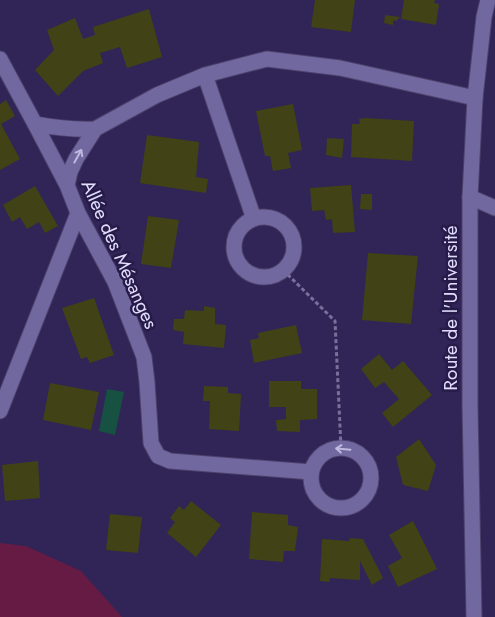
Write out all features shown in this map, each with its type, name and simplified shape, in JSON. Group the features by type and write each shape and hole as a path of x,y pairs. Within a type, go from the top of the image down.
{"street":[{"name":"Route de l'Université","path":"474,617 470,406 470,197 475,98 484,17 488,0"},
{"path":"35,124 67,130 96,129 157,95 205,75 267,59 340,68 475,98"},
{"name":"Allée des Mésanges","path":"0,60 35,124 78,213 115,282 144,357 151,442 158,456 170,461 312,472"},
{"path":"205,75 254,219"},
{"path":"66,185 76,159 96,129"},
{"path":"470,197 495,208"},
{"path":"0,411 78,213"},
{"path":"268,217 286,226 294,244 290,263 283,270 265,277 255,276 239,264 234,246 236,236 241,227 254,219 268,217"},
{"path":"335,448 341,448 354,451 362,456 368,465 370,474 370,484 366,493 352,506 342,508 323,502 316,495 312,486 311,476 313,466 318,458 335,448"}],"path":[{"path":"283,270 334,321 341,448"}],"shaded area":[{"path":"107,389 124,392 115,435 99,431"},
{"path":"0,543 26,546 81,571 122,617 0,617"}],"building":[{"path":"315,0 355,0 351,32 311,27"},
{"path":"404,0 435,0 434,3 439,4 436,25 401,19"},
{"path":"149,9 162,57 127,68 120,47 100,53 103,63 83,71 58,96 35,70 54,50 47,30 75,18 83,39 95,35 93,27"},
{"path":"385,15 400,17 396,21 393,20 393,25 384,23"},
{"path":"6,100 15,116 1,124 20,159 0,170 0,104"},
{"path":"293,104 302,150 288,153 291,168 273,171 270,156 265,156 256,111"},
{"path":"359,119 414,121 412,161 351,157 352,124 360,124"},
{"path":"147,135 199,142 196,177 208,179 206,193 140,183"},
{"path":"327,138 344,139 342,158 326,155"},
{"path":"351,185 355,232 333,233 332,219 326,220 324,210 312,211 310,188"},
{"path":"35,186 58,226 45,233 39,222 27,229 20,217 12,222 3,205"},
{"path":"361,194 372,194 372,210 360,209"},
{"path":"148,216 179,220 171,268 141,264"},
{"path":"368,253 418,256 411,324 362,320"},
{"path":"94,298 114,355 90,363 87,357 81,359 62,308"},
{"path":"204,306 215,308 215,324 226,325 224,348 183,344 184,332 173,330 174,319 184,319 185,310 204,311"},
{"path":"296,325 302,353 254,363 250,340 259,338 258,333"},
{"path":"379,354 392,370 403,361 432,395 393,427 382,413 399,399 384,382 375,388 361,369"},
{"path":"269,381 301,381 301,389 317,389 317,419 300,420 300,432 277,431 276,420 286,419 286,407 269,407"},
{"path":"50,383 99,392 91,430 43,420"},
{"path":"204,386 228,387 228,393 241,394 239,431 209,429 210,401 203,401"},
{"path":"419,439 436,465 428,491 403,485 396,457"},
{"path":"38,461 40,498 5,501 2,465"},
{"path":"191,501 221,525 196,557 167,533 175,522 170,518 179,506 184,510"},
{"path":"252,512 288,515 288,525 298,527 295,551 284,551 283,562 249,559"},
{"path":"110,514 142,517 138,553 106,550"},
{"path":"413,521 437,569 398,587 388,566 402,558 389,535"},
{"path":"350,538 363,539 383,578 372,585 360,561 360,580 330,578 329,582 320,581 322,539 349,541"}]}
